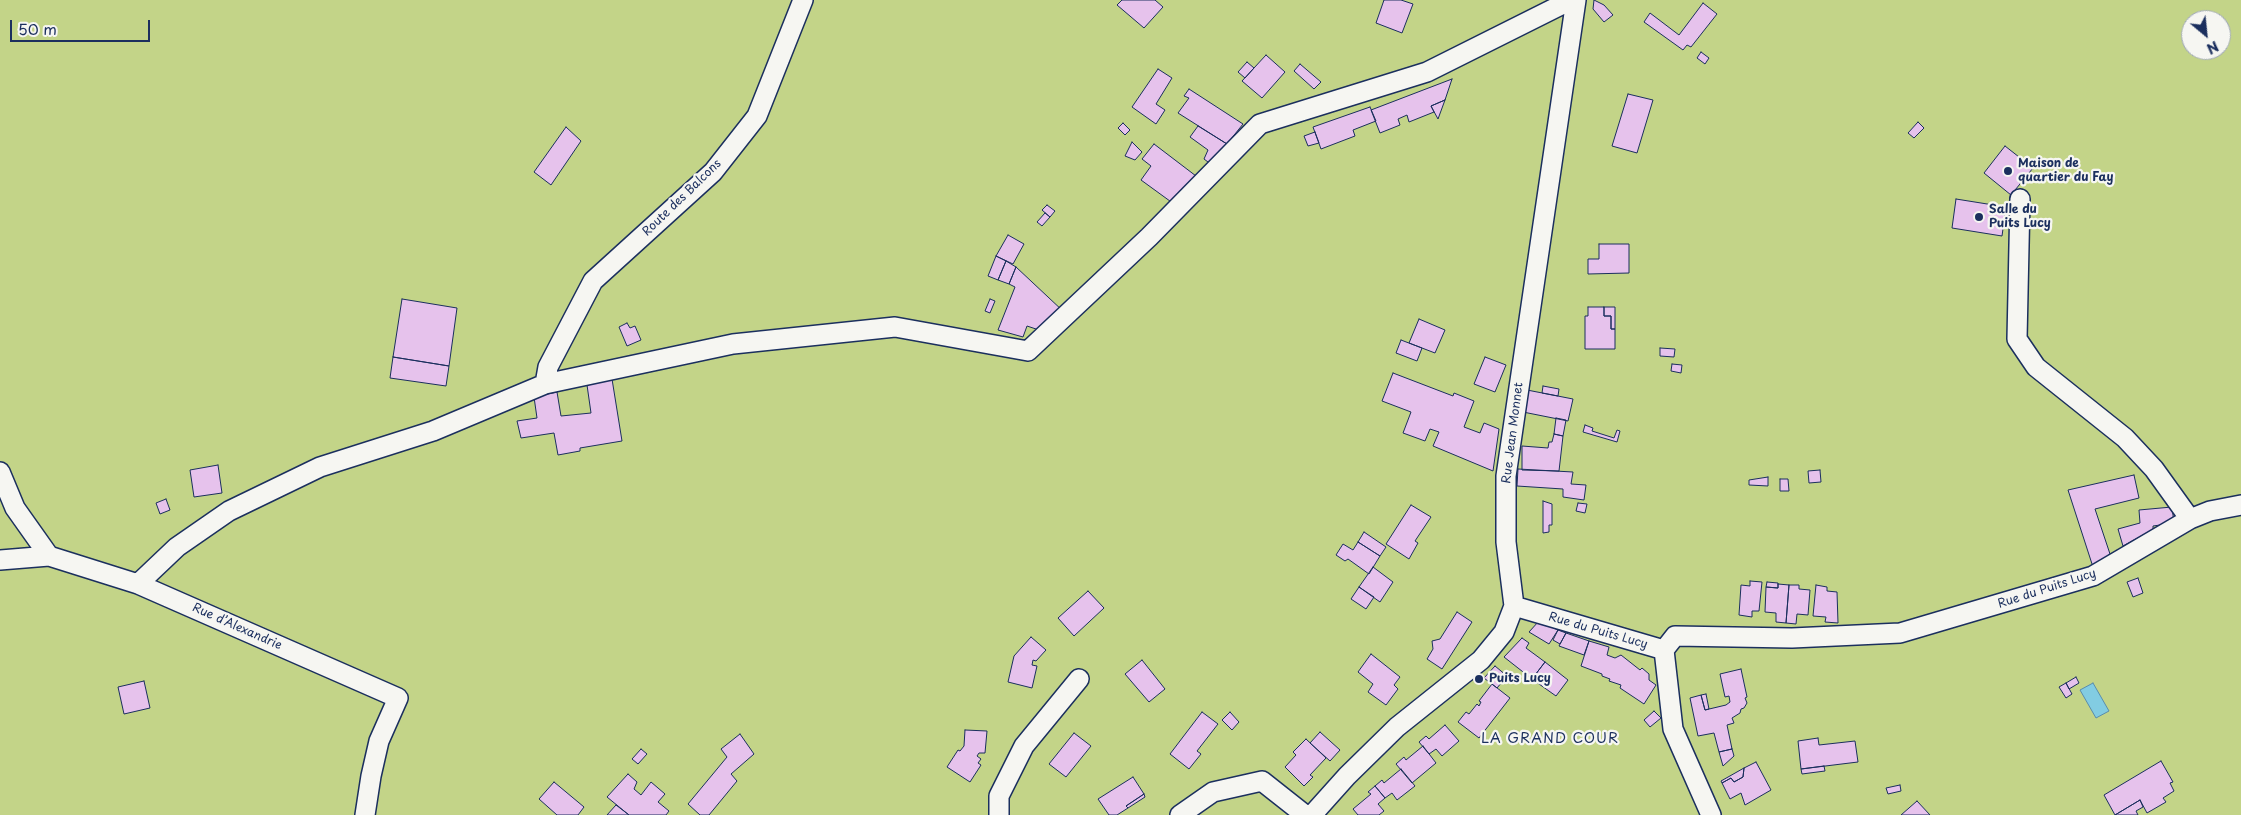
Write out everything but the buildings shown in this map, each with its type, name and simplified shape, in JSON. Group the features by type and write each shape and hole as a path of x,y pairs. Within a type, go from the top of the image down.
{"street":[{"name":"Route des Balcons","path":"545,384 548,367 593,281 713,172 757,116 803,0"},
{"path":"138,584 178,547 229,511 320,467 433,431 545,384 733,344 895,327 1028,351 1149,237 1260,124 1428,72 1571,0"},
{"name":"Rue Jean Monnet","path":"1312,815 1347,776 1397,727 1481,660 1504,632 1514,606 1506,542 1506,476 1576,0"},
{"path":"2020,199 2017,339 2036,367 2125,438 2154,469 2190,519 2210,511 2241,505"},
{"path":"0,472 16,508 49,556 0,560"},
{"name":"Rue du Puits Lucy","path":"1514,606 1664,650 1675,636 1792,638 1900,633 2093,576 2190,519"},
{"name":"Rue d’Alexandrie","path":"49,556 138,584 398,698 380,741 371,776 365,815"},
{"path":"1664,650 1673,729 1711,815"},
{"path":"999,815 999,796 1024,746 1079,679"},
{"path":"1180,815 1213,792 1262,780 1305,815"}],"green space":[{"path":"0,0 2241,0 2241,815 0,815"}],"water":[{"path":"2093,683 2109,711 2096,718 2080,690"}],"place":[{"name":"Maison de quartier du Fay","path":"2008,171"},
{"name":"Salle du Puits Lucy","path":"1979,217"},
{"name":"Puits Lucy","path":"1479,679"}],"district":[{"name":"LA GRAND COUR","path":"1550,739"}]}
